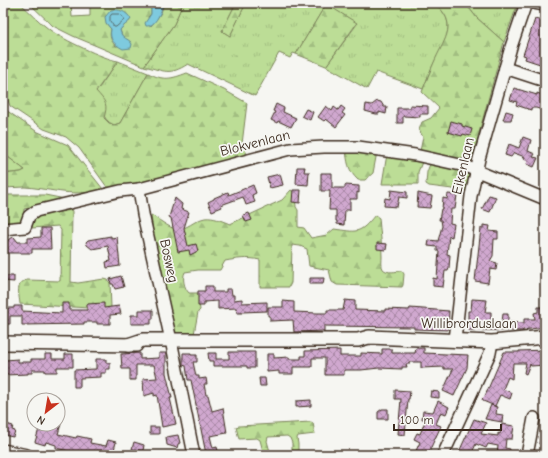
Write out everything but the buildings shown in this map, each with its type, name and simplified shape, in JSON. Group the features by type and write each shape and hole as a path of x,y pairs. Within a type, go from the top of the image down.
{"main road":[{"name":"Willibrorduslaan","path":"3,343 128,345 171,342 196,345 218,341 358,340 369,337 492,342 545,337"}],"street":[{"name":"Eikenlaan","path":"456,340 471,196 476,170 505,68 526,3"},
{"path":"534,3 545,5"},
{"path":"505,68 545,80"},
{"name":"Blokvenlaan","path":"3,229 25,227 29,216 36,211 120,191 139,189 251,160 262,155 290,149 324,147 358,147 429,158 476,170 545,199"},
{"name":"Bosweg","path":"139,189 194,455"},
{"path":"443,455 490,353 492,342"},
{"path":"527,455 534,418"},
{"path":"3,450 27,455"}],"green space":[{"path":"3,3 20,3 42,24 56,34 93,53 118,61 96,91 105,103 106,109 104,118 109,123 114,125 120,123 148,73 163,78 168,78 187,73 224,90 247,103 242,144 248,156 141,185 115,188 107,187 79,148 66,137 44,129 10,106 3,86"},
{"path":"29,3 71,3 72,17 90,16 90,3 114,3 128,6 136,3 151,3 151,14 148,17 151,26 161,13 164,3 183,3 174,24 144,66 53,26","holes":["131,19 120,30 123,38 131,42 116,46 111,39 111,29 106,23"]},
{"path":"183,3 236,3 222,31 230,36 246,3 434,3 442,10 446,17 448,31 423,89 376,72 367,89 326,66 357,24 326,4 296,54 293,53 290,58 279,53 255,96 188,64 182,68 171,71 162,71 144,66 174,24"},
{"path":"236,3 246,3 230,36 222,31"},
{"path":"434,3 465,3 477,18 504,42 471,162 420,151 423,137 419,130 422,122 431,118 439,108 422,92 448,31 446,17 442,10"},
{"path":"465,3 518,3 504,42 477,18"},
{"path":"326,4 357,23 326,66 296,54"},
{"path":"118,61 148,73 120,123 114,125 104,116 96,92"},
{"path":"3,108 36,131 68,145 103,189 93,192 74,193 25,187 3,188 3,174 21,172 25,170 3,153"},
{"path":"346,148 377,152 373,173 365,180 358,180 352,173"},
{"path":"3,153 25,170 21,172 3,174"},
{"path":"387,154 422,162 418,172 418,184 382,184"},
{"path":"430,164 467,172 469,176 468,191 429,186 426,184 427,172"},
{"path":"291,190 295,193 296,207 298,210 298,227 304,228 311,238 327,235 334,229 357,231 365,226 375,215 379,218 382,247 382,268 385,271 390,272 402,271 404,274 402,287 337,285 332,282 329,270 309,266 307,249 292,245 291,283 289,287 260,287 260,260 256,259 225,261 220,270 198,270 185,272 185,286 189,293 198,293 200,310 198,312 194,334 175,334 154,241 151,215 176,229 184,228 205,218 215,219 230,224 282,200"},
{"path":"3,195 45,195 70,200 24,209 23,223 3,225"},
{"path":"72,210 71,282 78,283 104,279 108,280 110,283 111,307 107,309 20,304 19,286 23,281 60,281 61,230 58,226 32,228 33,216"},
{"path":"313,423 315,434 298,436 298,455 292,455 292,443 290,438 287,436 268,437 267,441 271,455 264,455 260,440 257,438 239,439 236,427 239,426"}],"water":[{"path":"151,3 164,3 160,14 153,24 146,26 145,23 151,14"},
{"path":"111,10 122,11 131,19 120,30 122,35 132,44 131,48 123,49 112,39 111,29 106,23 105,17"}]}
